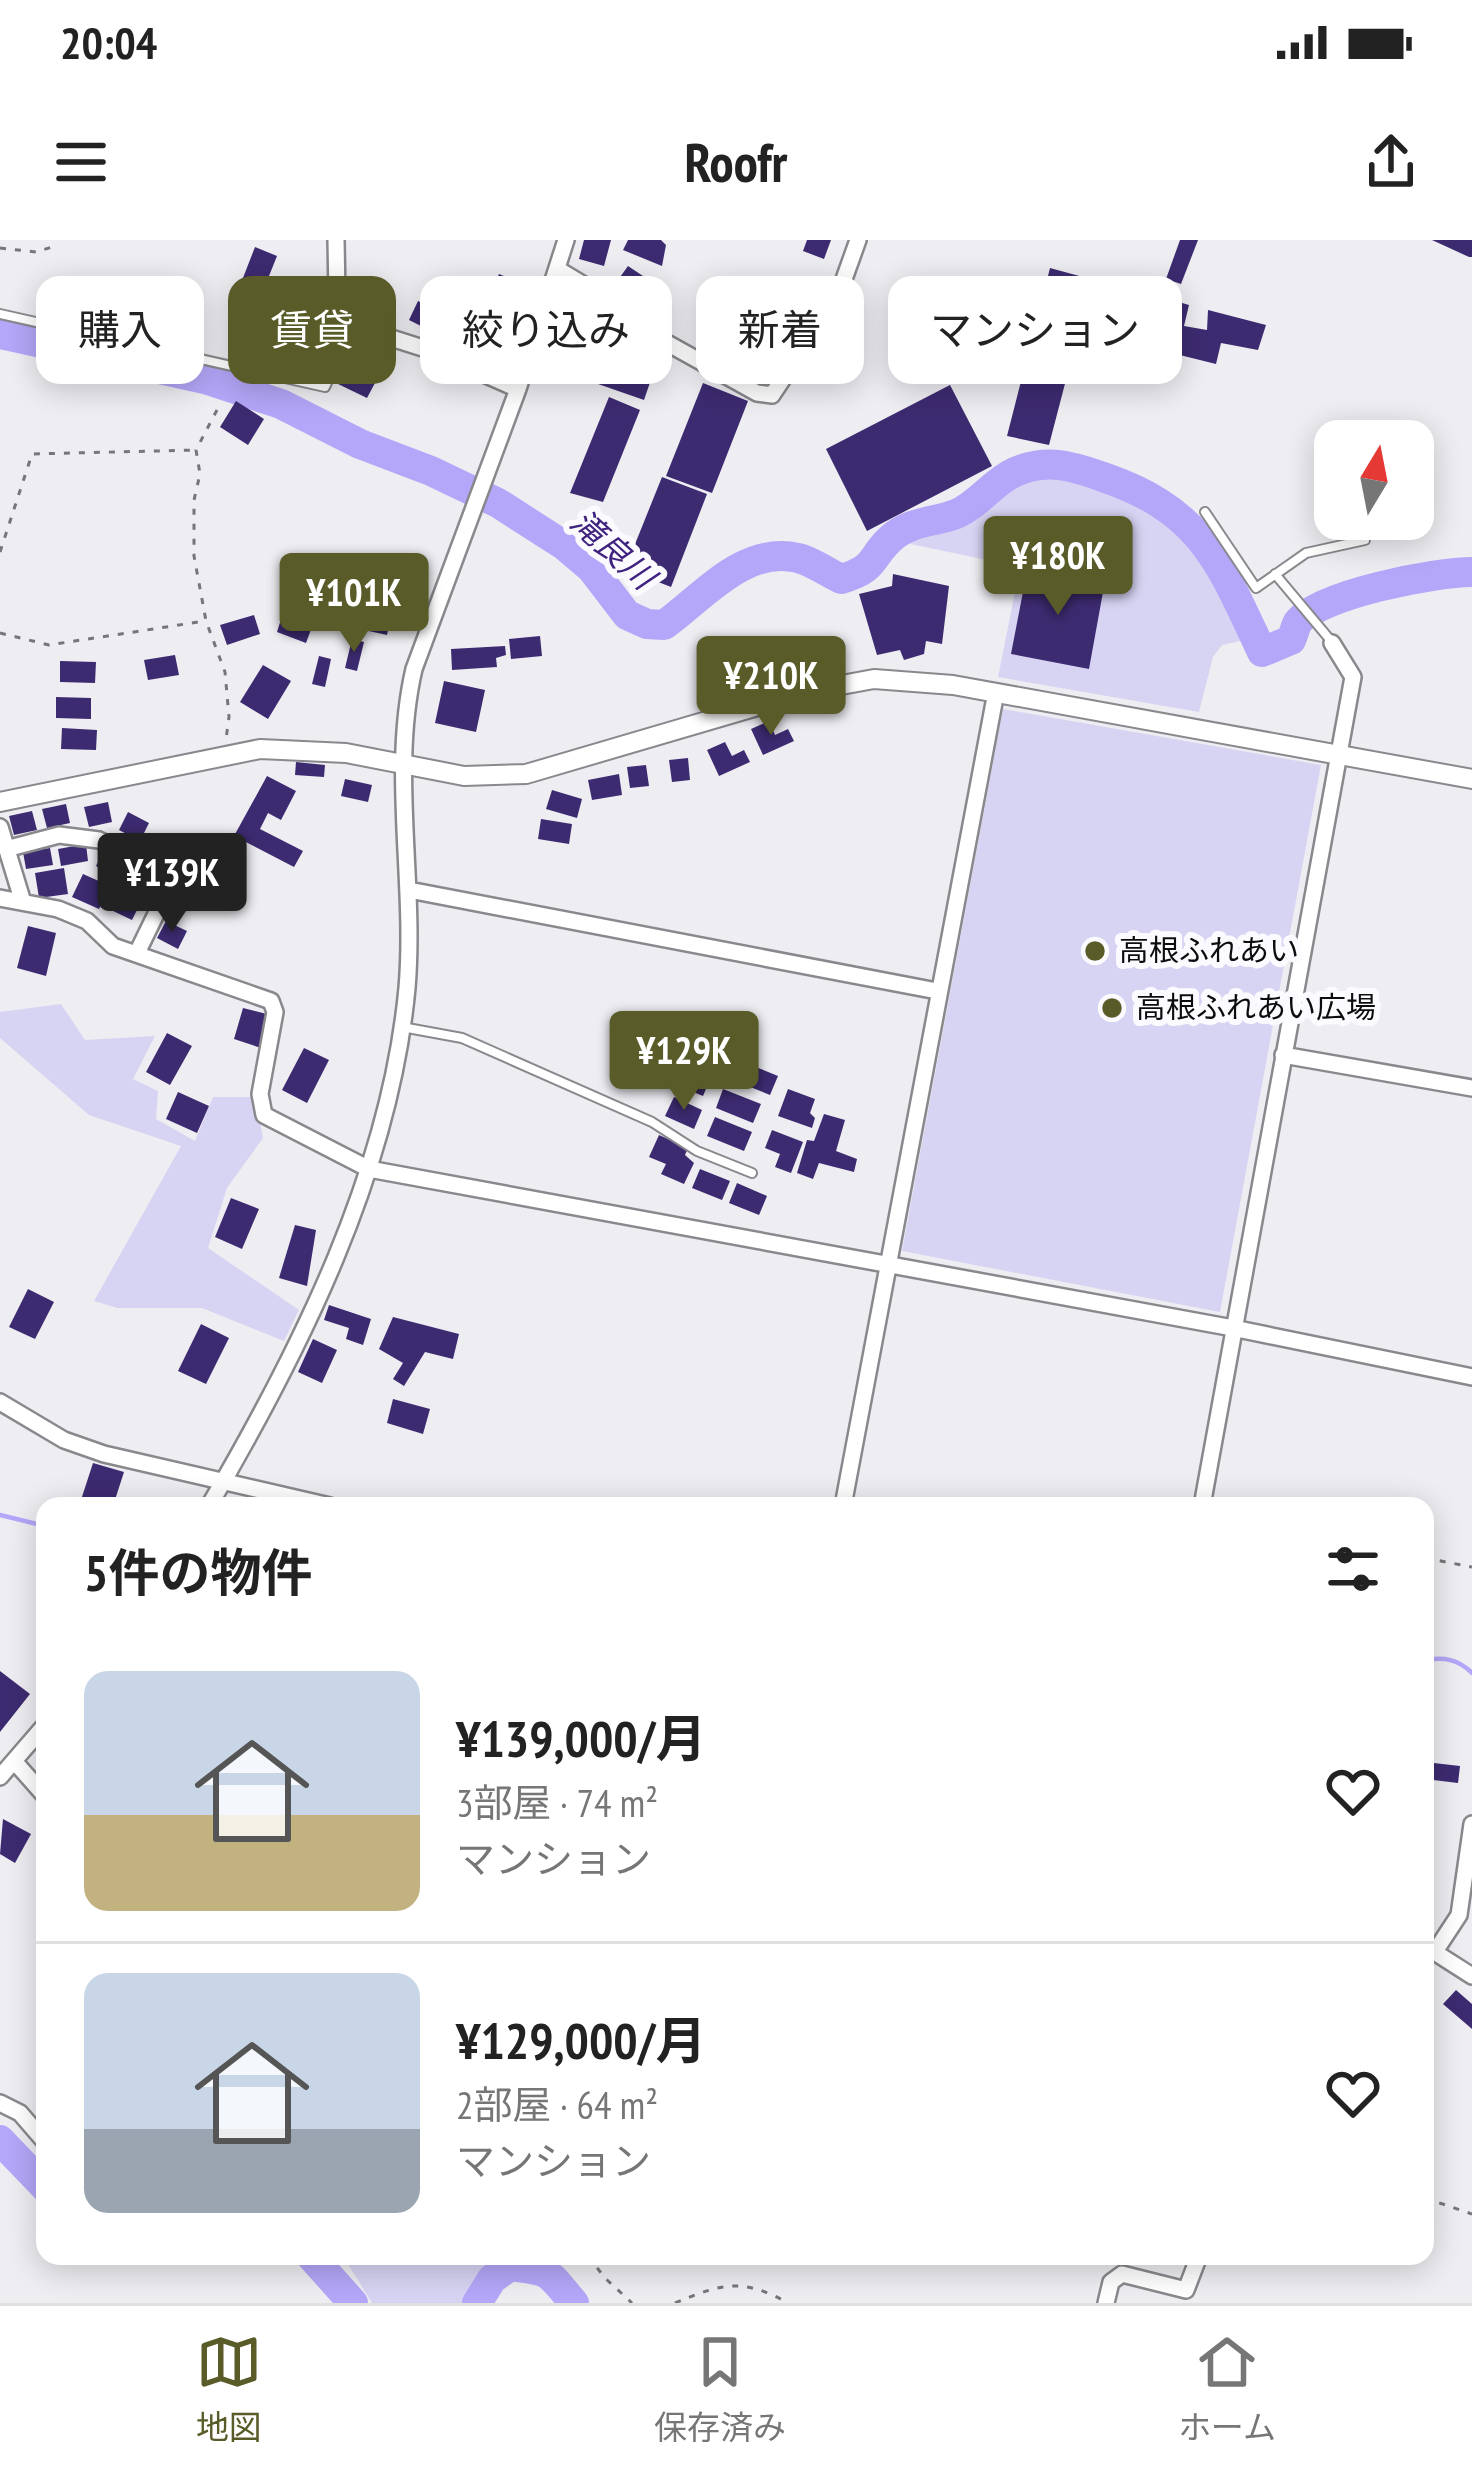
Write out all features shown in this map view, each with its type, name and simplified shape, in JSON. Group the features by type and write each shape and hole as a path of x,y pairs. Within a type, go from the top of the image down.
{"street":[{"path":"336,240 337,276"},
{"path":"215,1497 310,1311 368,1169 407,991 409,890 403,742 414,669 518,388 566,240"},
{"path":"559,270 590,288 631,323 757,393 772,395 838,296 858,240"},
{"path":"396,340 518,388"},
{"path":"1204,1497 1353,677 1332,643"},
{"path":"0,802 260,749 346,753 464,776 526,774 809,691 874,679 996,692 1472,779"},
{"path":"846,1497 996,692"},
{"path":"0,827 22,899"},
{"path":"6,849 59,835 99,840 175,875 137,953"},
{"path":"409,890 937,991"},
{"path":"0,898 22,899 87,922 113,946 271,1001 275,1012 260,1094 264,1115 368,1169 1233,1328 1472,1377"},
{"path":"1283,1055 1472,1088"},
{"path":"0,1402 64,1440 286,1497"},
{"path":"0,1777 36,1735"},
{"path":"14,1761 36,1786"},
{"path":"1434,1943 1459,1915 1472,1824"},
{"path":"1434,1951 1472,1976"},
{"path":"0,2103 20,2113 36,2132"},
{"path":"1106,2303 1112,2282 1122,2274 1186,2290 1196,2265"}],"lane":[{"path":"0,314 228,365"},
{"path":"1205,512 1256,588 1306,553 1364,540"},
{"path":"1275,574 1332,643"},
{"path":"400,1026 461,1038 652,1122 697,1151 752,1173"}],"path":[{"path":"0,248 36,252 52,247"},
{"path":"217,410 196,450 200,474 194,500 194,556 206,621 225,672 229,717 224,754"},
{"path":"0,552 32,454 196,450"},
{"path":"0,633 49,644 206,621"},
{"path":"1434,1560 1472,1567"},
{"path":"1434,2201 1472,2214"},
{"path":"595,2265 632,2303"},
{"path":"675,2303 712,2286 736,2284 788,2303"}],"shaded area":[{"path":"1039,475 1094,482 1122,492 1173,522 1214,562 1231,592 1245,640 1222,645 1213,657 1199,712 998,677 1020,567 901,542 968,519 1006,491"},
{"name":"高根ふれあい広場","path":"1003,709 1321,765 1220,1312 902,1251"},
{"path":"61,1004 85,1040 155,1036 133,1079 158,1091 156,1119 195,1141 213,1097 255,1097 263,1138 227,1188 208,1248 299,1310 284,1341 202,1308 117,1308 94,1301 181,1146 89,1115 0,1038 0,1012"},
{"path":"349,2265 494,2265 468,2303 372,2303"}],"building":[{"path":"584,240 611,240 604,266 579,259"},
{"path":"628,240 661,240 666,245 662,266 623,250"},
{"path":"807,240 831,240 824,259 803,251"},
{"path":"1180,240 1198,240 1182,281 1182,276 1167,276"},
{"path":"1432,240 1472,240 1472,257 1469,257"},
{"path":"255,247 277,256 269,276 244,276"},
{"path":"628,266 643,276 621,276"},
{"path":"1050,268 1079,276 1048,276"},
{"path":"418,301 420,302 420,326 409,320"},
{"path":"1182,303 1189,305 1184,326 1207,330 1208,310 1266,325 1258,350 1221,343 1216,364 1182,356"},
{"path":"338,384 374,384 367,398"},
{"path":"598,384 649,384 644,400"},
{"path":"703,384 748,401 712,493 666,476"},
{"path":"1020,384 1065,384 1049,445 1007,436"},
{"path":"950,385 992,466 867,531 826,449"},
{"path":"609,397 640,410 603,502 570,493"},
{"path":"236,401 264,419 248,445 220,427"},
{"path":"662,477 707,494 671,587 625,569"},
{"path":"1028,566 1105,581 1089,669 1011,654"},
{"path":"893,574 949,586 942,644 926,641 924,654 904,660 900,650 877,655 859,594 892,586"},
{"path":"365,586 396,593 387,635 355,628"},
{"path":"283,613 313,624 306,643 277,632"},
{"path":"254,615 260,634 227,645 220,625"},
{"path":"540,636 542,656 511,659 509,639"},
{"path":"352,639 364,642 357,671 345,668"},
{"path":"505,646 506,655 496,658 497,667 452,670 451,649"},
{"path":"175,655 179,675 148,680 144,660"},
{"path":"319,656 331,659 325,687 312,684"},
{"path":"60,661 96,662 95,683 60,682"},
{"path":"263,665 291,681 268,719 240,702"},
{"path":"444,681 485,690 476,732 435,723"},
{"path":"56,697 91,698 91,719 56,718"},
{"path":"769,721 775,735 788,729 794,741 763,755 751,729"},
{"path":"62,728 97,730 96,750 61,749"},
{"path":"725,742 732,756 744,750 750,762 719,776 707,750"},
{"path":"688,758 690,780 672,782 669,760"},
{"path":"296,762 325,765 324,777 295,775"},
{"path":"646,765 649,786 630,788 627,767"},
{"path":"619,774 622,795 592,800 588,780"},
{"path":"267,776 296,791 281,820 268,813 260,829 303,851 294,867 234,836"},
{"path":"345,779 372,785 368,802 341,796"},
{"path":"552,790 582,799 577,818 546,809"},
{"path":"108,802 112,822 89,827 84,807"},
{"path":"66,804 70,823 47,828 42,809"},
{"path":"32,811 37,830 14,835 9,816"},
{"path":"128,812 149,823 140,841 119,830"},
{"path":"541,819 572,824 569,844 538,839"},
{"path":"161,834 182,845 173,863 152,852"},
{"path":"86,844 88,861 61,866 58,849"},
{"path":"50,848 53,865 26,869 23,852"},
{"path":"104,850 128,863 120,879 96,866"},
{"path":"191,853 213,863 204,881 182,870"},
{"path":"64,868 68,894 39,898 35,873"},
{"path":"133,868 158,881 150,896 125,883"},
{"path":"83,874 110,886 99,909 72,897"},
{"path":"185,881 206,892 198,910 176,899"},
{"path":"120,892 141,902 132,920 111,910"},
{"path":"166,921 187,931 178,949 157,938"},
{"path":"28,926 56,933 46,976 17,968"},
{"path":"243,1008 271,1015 261,1048 234,1039"},
{"path":"167,1033 192,1046 170,1085 146,1072"},
{"path":"304,1048 329,1060 307,1103 282,1090"},
{"path":"741,1061 778,1076 770,1095 733,1080"},
{"path":"682,1065 711,1077 703,1096 674,1084"},
{"path":"723,1089 761,1104 753,1123 716,1108"},
{"path":"788,1089 815,1099 812,1128 778,1116"},
{"path":"178,1092 209,1106 197,1133 166,1119"},
{"path":"674,1097 702,1110 694,1129 665,1116"},
{"path":"824,1114 845,1120 836,1151 857,1159 854,1172 819,1163 813,1179 797,1173 807,1140 814,1141"},
{"path":"715,1117 752,1132 744,1151 707,1136"},
{"path":"772,1130 803,1142 791,1173 775,1167 780,1154 765,1148"},
{"path":"659,1135 688,1148 685,1155 694,1163 684,1184 661,1174 666,1164 649,1157"},
{"path":"700,1169 730,1181 722,1200 692,1188"},
{"path":"737,1183 767,1196 759,1215 729,1203"},
{"path":"231,1198 259,1209 242,1249 215,1237"},
{"path":"295,1225 316,1230 307,1286 279,1278"},
{"path":"28,1289 54,1302 35,1339 9,1327"},
{"path":"329,1305 371,1319 363,1345 346,1339 349,1328 324,1320"},
{"path":"393,1317 459,1334 453,1359 425,1352 404,1386 393,1379 403,1363 379,1349"},
{"path":"201,1324 229,1338 206,1384 178,1371"},
{"path":"313,1339 337,1350 322,1383 298,1372"},
{"path":"393,1399 430,1409 423,1434 387,1423"},
{"path":"93,1463 124,1472 116,1497 82,1497"},
{"path":"0,1671 30,1694 0,1732"},
{"path":"1434,1763 1460,1766 1458,1783 1434,1780"},
{"path":"3,1819 31,1834 15,1863 0,1854"},
{"path":"1456,1990 1472,2004 1472,2029 1443,2004"}],"waterway":[{"name":"滝良川","path":"0,334 205,379 281,404 360,444 431,471 498,503 565,546 591,568 627,615 647,624 664,625 725,576 760,559 798,558 841,579 853,575 902,530 956,514 1015,472 1049,465 1081,470 1137,491 1186,524 1220,566 1262,652 1291,640 1298,622 1329,602 1407,580 1472,572"},
{"path":"0,1515 36,1524"},
{"path":"1434,1659 1450,1660 1472,1673"},
{"path":"0,2140 36,2178"},
{"path":"319,2265 353,2303"},
{"path":"477,2303 492,2279 510,2266 548,2275 574,2303"}],"place":[{"name":"高根ふれあい","path":"1095,951"},
{"name":"高根ふれあい広場","path":"1112,1008"}]}
